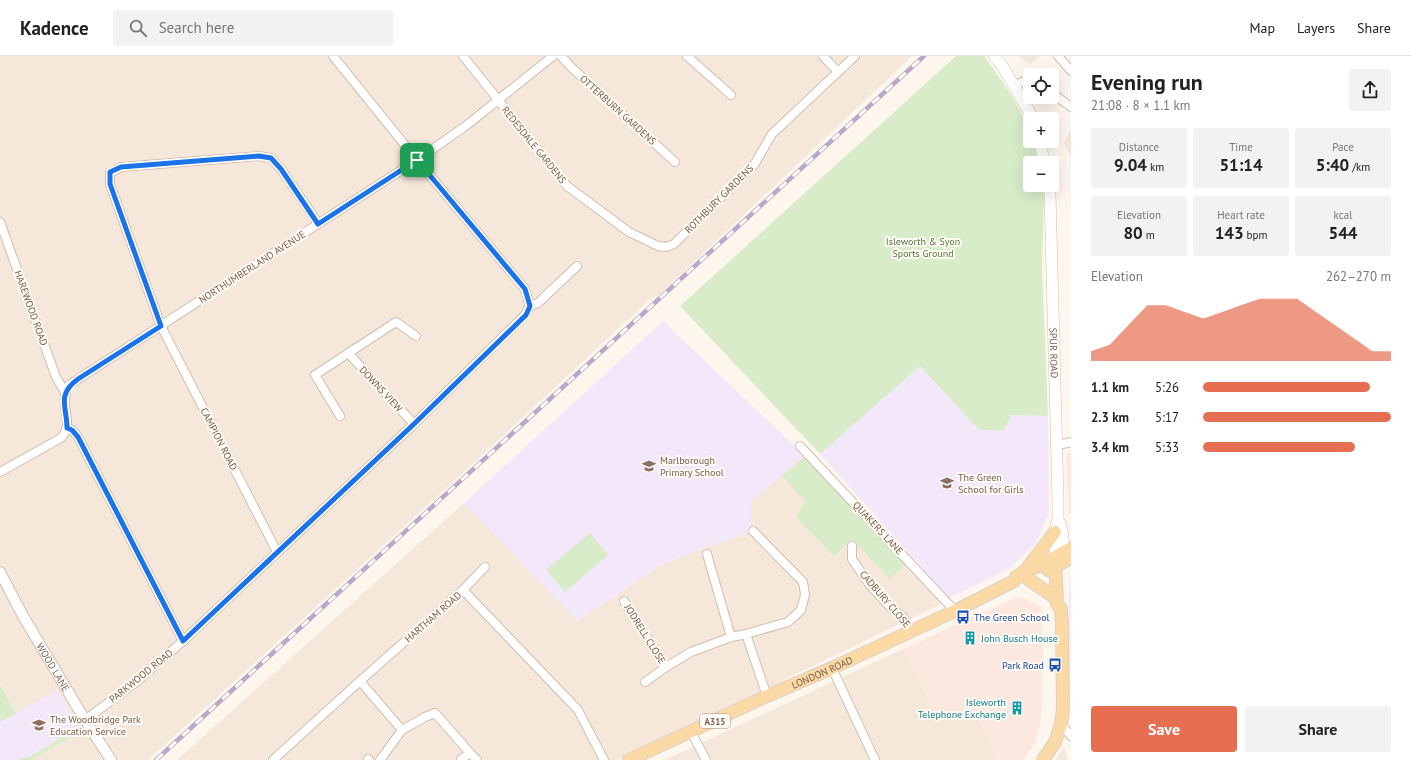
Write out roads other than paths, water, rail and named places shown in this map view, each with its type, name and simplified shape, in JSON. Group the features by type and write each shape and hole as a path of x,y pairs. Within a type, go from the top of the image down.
{"main road":[{"path":"994,56 1003,67 1029,112"},
{"name":"SPUR ROAD","path":"1050,192 1057,526 1063,558"},
{"path":"1057,526 1022,578 1047,590 1059,604"},
{"path":"1043,760 1055,742 1061,724 1063,704 1059,604 1063,558"},
{"name":"LONDON ROAD","path":"629,760 955,611 1063,558"}],"street":[{"path":"333,56 417,160 525,289 530,306"},
{"name":"REDESDALE GARDENS","path":"463,56 567,186 629,232 658,246"},
{"name":"NORTHUMBERLAND AVENUE","path":"65,392 69,385 78,379 417,160 467,125 553,56"},
{"name":"OTTERBURN GARDENS","path":"561,56 572,68 675,162"},
{"path":"687,56 731,94"},
{"path":"823,56 838,72"},
{"name":"ROTHBURY GARDENS","path":"658,246 666,247 674,244 754,165 772,134 855,56"},
{"path":"1058,56 1071,71"},
{"path":"1014,85 1023,82"},
{"path":"1059,99 1071,108"},
{"name":"CAMPION ROAD","path":"278,552 161,326 110,184 110,172 121,167 259,156 271,158 281,169 318,224"},
{"name":"HAREWOOD ROAD","path":"0,222 56,377 65,392"},
{"name":"PARKWOOD ROAD","path":"85,720 135,683 183,641 414,424 526,315 530,306 538,303 577,266"},
{"path":"340,416 315,375 396,322 416,336"},
{"name":"DOWNS VIEW","path":"348,353 414,424"},
{"path":"0,472 61,438 65,434 67,428 64,403 65,392"},
{"path":"67,428 72,430 78,437 183,641"},
{"path":"1056,445 1071,442"},
{"name":"QUAKERS LANE","path":"800,446 955,611"},
{"path":"645,682 691,652 731,637 788,622 801,610 805,595 803,582 753,531"},
{"name":"CADBURY CLOSE","path":"852,546 852,559 869,584 891,608 902,617 912,630"},
{"path":"708,554 731,637"},
{"path":"463,590 485,567"},
{"name":"WOOD LANE","path":"0,572 23,616 85,720 111,760"},
{"name":"HARTHAM ROAD","path":"273,760 463,590 578,710 604,760"},
{"name":"JODRELL CLOSE","path":"624,601 666,667"},
{"path":"746,634 767,696"},
{"path":"832,668 875,760"},
{"path":"360,681 402,730"},
{"path":"380,760 402,730 435,713 477,760"},
{"path":"1061,724 1071,736"},
{"path":"691,732 706,760"},
{"path":"461,759 470,753"}],"railway":[{"path":"156,760 924,56"}],"place":[{"name":"Marlborough Primary School","path":"649,466"},
{"name":"The Green School for Girls","path":"947,483"},
{"name":"The Green School","path":"963,617"},
{"name":"John Busch House","path":"970,638"},
{"name":"Park Road","path":"1055,665"},
{"name":"Isleworth Telephone Exchange","path":"1017,708"},
{"name":"The Woodbridge Park Education Service","path":"39,725"}],"park label":[{"name":"Isleworth & Syon Sports Ground","path":"923,246"}]}
